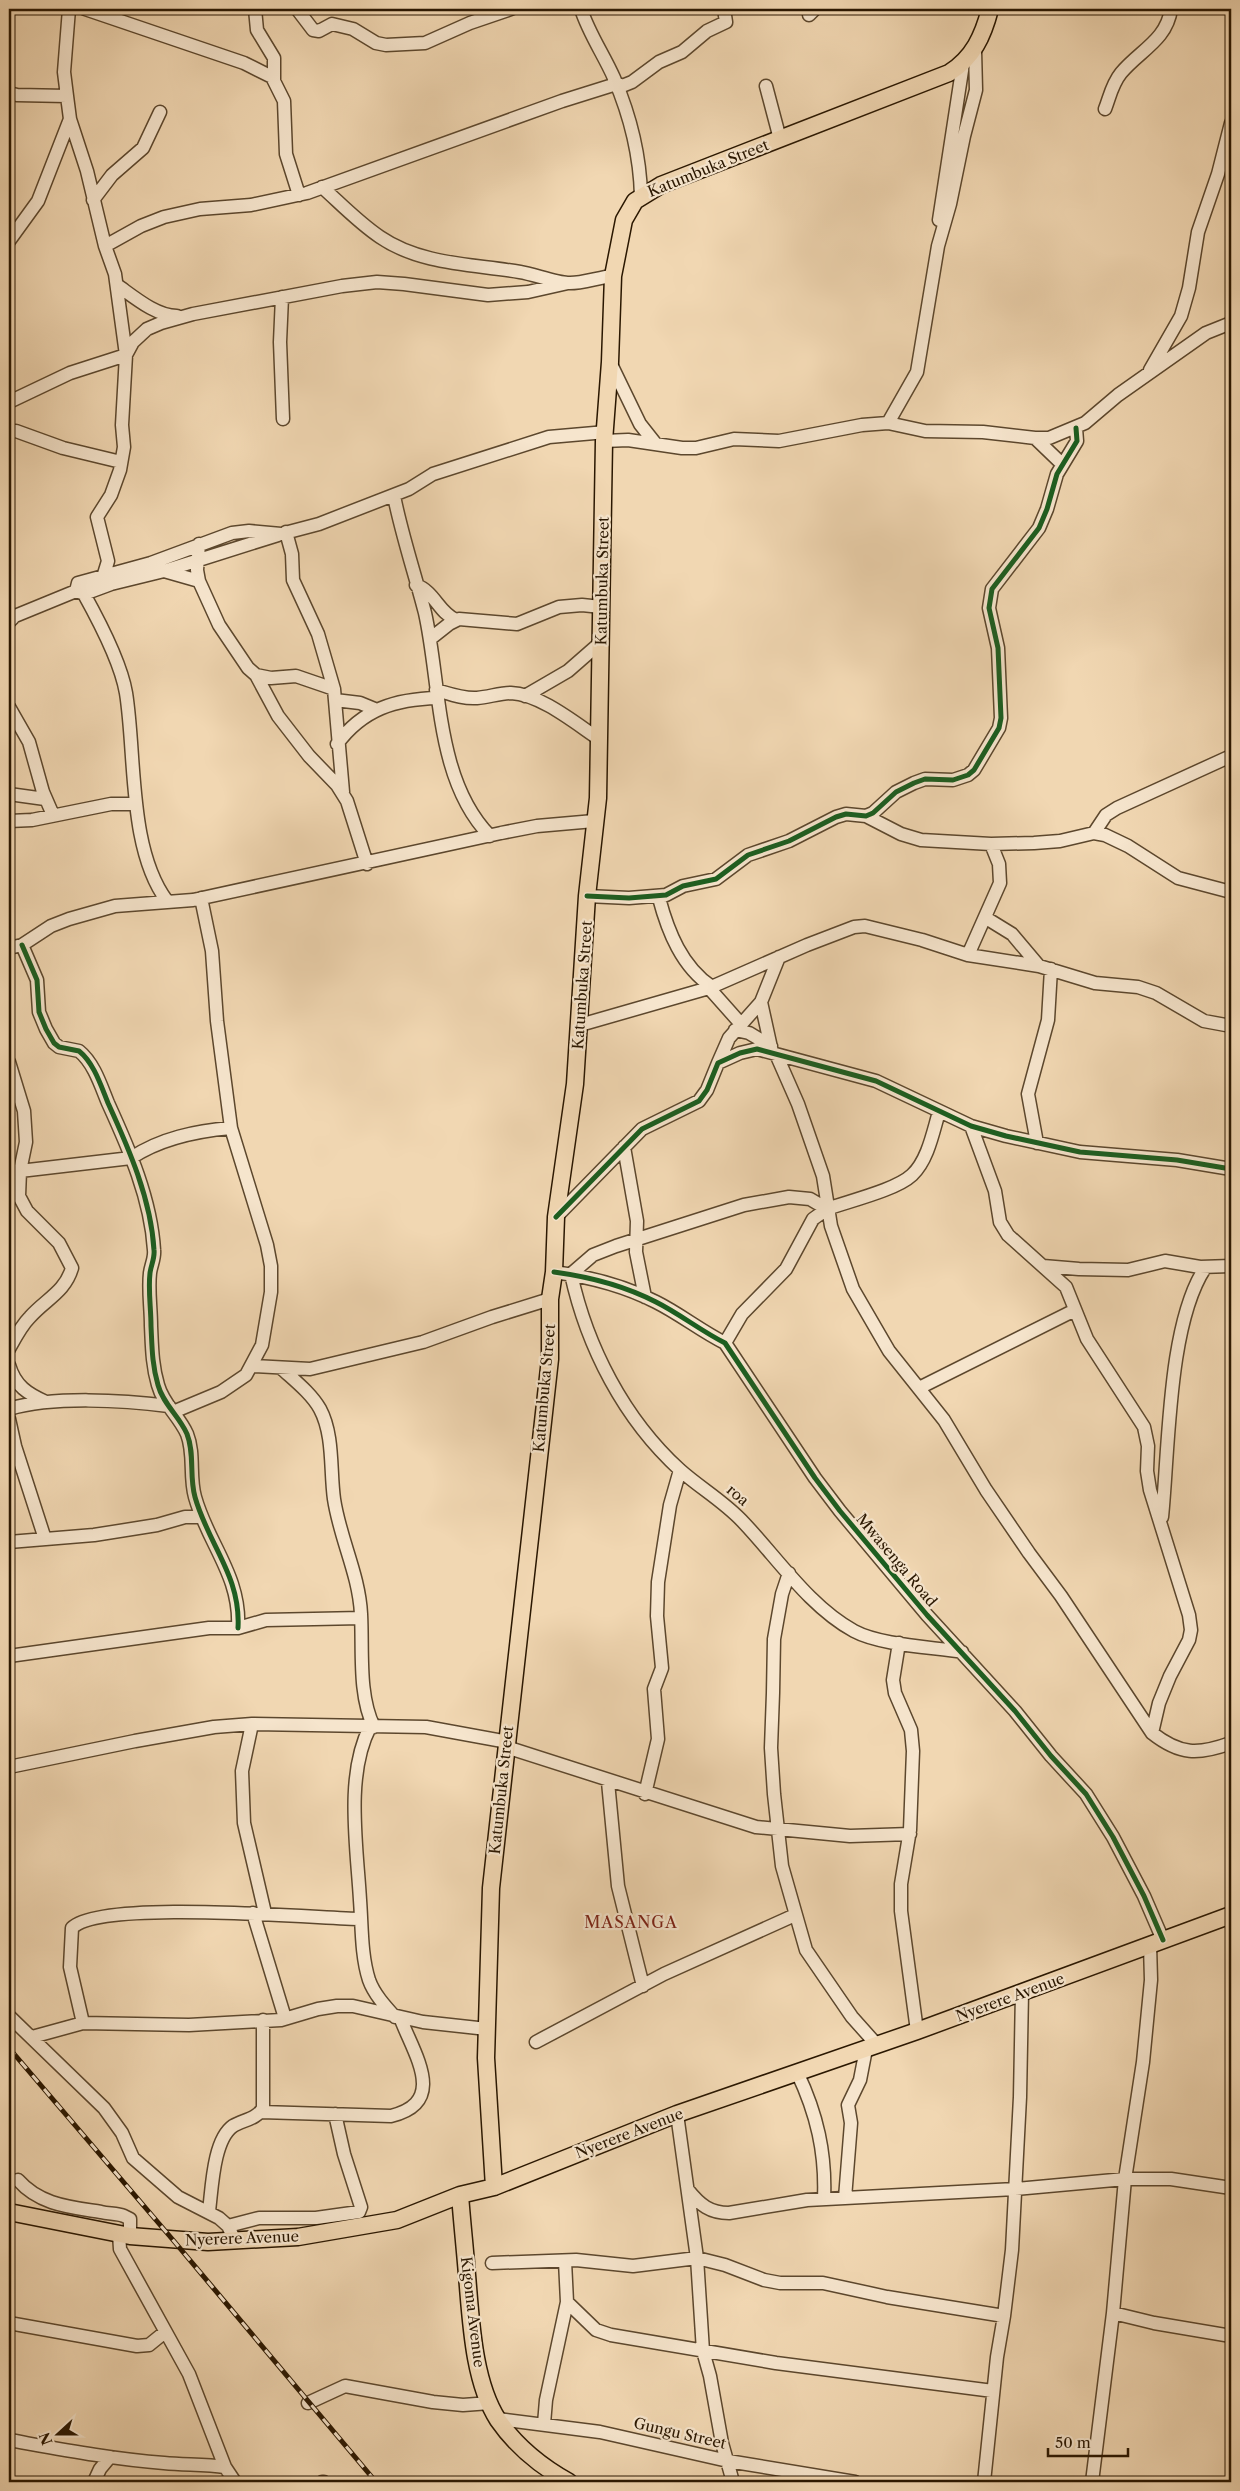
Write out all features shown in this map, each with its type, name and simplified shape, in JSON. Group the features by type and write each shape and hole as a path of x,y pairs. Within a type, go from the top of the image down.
{"main road":[{"name":"Katumbuka Street","path":"494,2187 486,2058 491,1888 550,1360 550,1299 554,1272 556,1217 575,1084 580,1025 587,896 598,798 605,436 613,276 624,220 641,196 687,174 919,86 963,64 975,50 990,9"},
{"name":"Nyerere Avenue","path":"9,2212 124,2235 208,2242 231,2233 298,2237 397,2220 460,2195 494,2187 677,2114 917,2031 1231,1915"},
{"name":"Kigoma Avenue","path":"460,2195 477,2362 490,2403 498,2419 533,2457 569,2482"}],"street":[{"path":"69,9 64,72 66,96 70,118 83,158 105,246 117,285 126,355 122,422 124,447 120,470 111,495 97,517 108,561 104,574"},
{"path":"85,9 244,63 267,73 274,80 284,101 286,154 299,195"},
{"path":"125,22 127,9"},
{"path":"254,9 257,30 274,58 274,80"},
{"path":"297,9 313,30 319,31 332,24 344,26 386,45 426,43 470,23 511,9"},
{"path":"581,9 589,31 616,81 614,81 624,101 641,166 641,196"},
{"path":"614,81 622,86 630,83 656,64 686,50 707,31 726,22 724,9"},
{"path":"1105,109 1112,88 1119,75 1163,33 1171,9"},
{"path":"888,423 910,386 918,367 938,246 950,204 976,90 975,50"},
{"path":"888,423 916,371 963,64"},
{"path":"105,246 141,226 164,217 200,209 251,205 299,195 478,133 562,100 613,85 614,81"},
{"path":"766,86 780,140"},
{"path":"9,93 16,95 66,96"},
{"path":"93,200 112,175 143,148 160,112"},
{"path":"9,241 38,201 70,118"},
{"path":"1147,374 1181,316 1189,288 1198,232 1218,174 1231,122"},
{"path":"322,187 373,232 405,251 424,257 477,265 490,269 517,271 568,283"},
{"path":"9,402 70,373 126,355 133,342 147,329 185,317 342,286 377,282 416,284 468,294 488,295 528,292 613,276"},
{"path":"117,285 168,316 185,317"},
{"path":"282,297 280,342 283,419"},
{"path":"9,622 15,616 80,593 164,571 283,533 318,524 394,496 433,474 549,437 605,436 682,448 696,448 734,439 779,441 862,425 888,423 925,431 983,432 1049,438 1076,428 1147,374 1206,333 1231,323"},
{"path":"610,362 640,424 655,443"},
{"path":"866,816 882,807 896,792 914,783 929,779 948,780 970,774 999,728 1001,718 998,648 989,608 992,589 1038,528 1047,509 1052,485 1062,464 1077,441 1076,428"},
{"path":"9,431 16,431 63,448 121,462"},
{"path":"1035,438 1062,464"},
{"path":"394,496 430,639 443,737 460,786 478,824 490,836"},
{"path":"168,901 157,888 153,877 136,804 126,691 110,645 80,593 78,583 104,574 151,563 232,533 249,531 283,533"},
{"path":"283,533 292,554 293,580 318,634 334,695 343,794 367,864"},
{"path":"199,544 199,581 219,625 248,668 256,675 278,716 308,756 337,785 343,794"},
{"path":"164,571 199,581"},
{"path":"416,585 432,595 445,613 456,620"},
{"path":"430,639 456,620 477,619 517,624 559,607 582,605 601,607"},
{"path":"525,696 568,671 600,643"},
{"path":"256,675 271,678 296,676 334,695 377,710"},
{"path":"337,744 358,720 377,710 437,694 478,698 511,693 525,696 546,705 599,739"},
{"path":"9,707 29,742 45,799 53,815"},
{"path":"1094,833 1106,815 1117,808 1231,756"},
{"path":"9,794 45,799"},
{"path":"9,821 32,820 111,804 136,804"},
{"path":"587,896 659,898 683,886 716,879 748,855 790,841 836,817 846,814 866,816 901,834 921,840 991,844 1060,841 1094,833 1114,839 1178,878 1231,892"},
{"path":"9,948 22,945 51,926 86,912 115,906 201,898 367,864 537,826 594,821"},
{"path":"968,956 986,918 1001,875 1000,864 991,844"},
{"path":"9,1409 48,1402 144,1403 171,1409 234,1385 246,1375 262,1345 271,1292 272,1266 260,1216 231,1128 217,1021 212,951 201,898"},
{"path":"659,898 673,939 692,971 710,988 738,1027 773,1051 808,1064 876,1081 971,1126 1080,1152 1177,1160 1231,1169"},
{"path":"986,918 1012,934 1045,968 1048,1020 1028,1094 1037,1143"},
{"path":"580,1025 710,988 779,957 854,927 865,926 922,940 968,956 1045,968 1095,982 1150,990 1204,1022 1231,1026"},
{"path":"22,945 37,980 39,1012 46,1029 54,1043 66,1049 79,1051 89,1063 98,1078 131,1158 147,1210 154,1244 150,1273 150,1348 158,1386 182,1425 191,1446 194,1495 201,1517 224,1561 235,1590 238,1606 238,1628"},
{"path":"556,1217 642,1128 699,1101 707,1090 729,1038 761,1002 779,957"},
{"path":"761,1002 773,1051 798,1104 823,1176 827,1209 839,1253 853,1289 889,1351 944,1420 986,1490 1061,1596 1152,1733 1165,1743 1198,1753 1231,1743"},
{"path":"718,1063 748,1050 773,1051"},
{"path":"9,1062 24,1111 26,1142 20,1171 19,1196 22,1205 59,1243 67,1255 72,1268 68,1280 59,1293 29,1317 9,1349"},
{"path":"726,1343 742,1314 786,1269 813,1219 827,1209 900,1183 913,1174 922,1160 939,1112"},
{"path":"971,1126 995,1191 1000,1222 1008,1235 1066,1287 1092,1346 1144,1427 1148,1446 1147,1471 1150,1490 1189,1615 1191,1630 1189,1640 1174,1666 1159,1703 1152,1733"},
{"path":"20,1171 131,1158 143,1150 182,1136 208,1130 231,1128"},
{"path":"624,1147 638,1221 636,1252 645,1297"},
{"path":"571,1274 593,1255 744,1205 789,1197 810,1199 827,1209"},
{"path":"1043,1266 1079,1270 1128,1270 1165,1261 1205,1268 1231,1266"},
{"path":"1161,1522 1179,1343 1193,1292 1205,1268"},
{"name":"Mwasenga Road","path":"554,1272 614,1283 645,1297 726,1343 815,1478 840,1511 1086,1794 1113,1838 1144,1896 1156,1943"},
{"name":"roa","path":"571,1274 597,1355 615,1390 647,1434 680,1470 740,1519 826,1610 855,1631 883,1641 962,1652"},
{"path":"252,1366 310,1369 423,1342 492,1317 550,1299"},
{"path":"919,1388 1075,1310"},
{"path":"9,1366 17,1383 24,1391 48,1402"},
{"path":"209,2211 214,2167 224,2136 233,2127 260,2112 390,2116 405,2112 415,2106 421,2097 423,2077 397,2017 370,1980 364,1950 357,1866 356,1773 362,1745 372,1727 364,1699 361,1618 354,1569 339,1524 334,1500 325,1421 320,1408 280,1368"},
{"path":"9,1419 45,1539"},
{"path":"645,1794 658,1740 654,1688 662,1668 657,1616 658,1582 670,1505 680,1470"},
{"path":"9,1542 94,1535 157,1525 185,1518 201,1517"},
{"path":"789,1573 782,1594 774,1639 771,1748 776,1829 782,1866 806,1950 871,2047 860,2080 848,2105 851,2123 845,2198"},
{"path":"9,1656 209,1628 238,1628 266,1620 361,1618"},
{"path":"899,1643 893,1680 895,1693 911,1730 913,1751 910,1834 901,1884 901,1911 917,2031"},
{"path":"9,1767 135,1740 214,1726 252,1724 426,1727 507,1745 608,1782 756,1827 850,1836 910,1834"},
{"path":"252,1724 242,1771 244,1823 259,1913 285,2018"},
{"path":"608,1782 618,1886 643,1986"},
{"path":"83,2023 70,1967 70,1938 72,1928 75,1925 98,1918 154,1913 259,1913 361,1920"},
{"path":"536,2042 643,1986 795,1915"},
{"path":"1092,2482 1113,2313 1125,2179 1143,2062 1156,1943"},
{"path":"984,2482 993,2391 1012,2250 1020,2097 1022,1992"},
{"path":"32,2037 83,2023 189,2025 285,2018 318,2009 345,2006 353,2006 397,2017 452,2027 487,2029"},
{"path":"9,2016 104,2108 115,2122 130,2152 139,2164 178,2197 209,2211 231,2233 259,2218 316,2218 359,2212 361,2207 344,2154 335,2114"},
{"path":"260,2112 264,2100 263,2020"},
{"path":"797,2072 808,2096 824,2160 824,2199"},
{"path":"677,2114 697,2258 703,2351 710,2376 722,2443 733,2482"},
{"path":"688,2190 698,2202 717,2213 824,2199 1015,2189 1125,2179 1171,2179 1231,2188"},
{"path":"18,2180 28,2192 41,2199 65,2206 124,2216 130,2219 120,2250 189,2374 225,2467 234,2482"},
{"path":"492,2263 565,2261 633,2266 697,2258 725,2265 764,2280 780,2283 823,2283 887,2297 1004,2316"},
{"path":"544,2424 546,2400 567,2302 565,2261"},
{"path":"567,2302 596,2330 611,2335 776,2363 993,2391"},
{"path":"1113,2313 1154,2323 1231,2336"},
{"path":"9,2323 137,2346 150,2345 165,2332"},
{"path":"308,2404 345,2386 433,2402 463,2405 490,2403"},
{"name":"Gungu Street","path":"498,2419 544,2424 644,2440 728,2460 855,2482"},
{"path":"9,2440 110,2457 166,2464 202,2463 225,2467"},
{"path":"94,2482 100,2469 110,2457"}],"railway":[{"path":"9,2048 376,2482"}],"cycle path":[{"path":"587,896 629,898 666,895 683,886 716,879 748,855 789,841 836,817 846,814 866,816 873,813 896,792 914,783 925,779 953,780 968,775 974,770 999,728 1001,718 998,648 989,608 992,589 1039,528 1047,509 1057,474 1077,441 1076,428"},
{"path":"22,945 37,980 39,1012 46,1029 54,1043 59,1047 79,1051 93,1068 124,1138 144,1193 154,1250 149,1286 153,1363 156,1378 160,1392 187,1434 191,1449 192,1481 195,1497 229,1576 238,1609 238,1628"},
{"path":"556,1217 642,1129 699,1101 707,1090 718,1063 740,1053 757,1049 876,1081 971,1126 1006,1136 1080,1152 1177,1160 1231,1169"},
{"path":"554,1272 594,1279 644,1296 725,1343 815,1478 840,1511 927,1615 1015,1711 1051,1756 1086,1794 1113,1837 1144,1896 1163,1940"}],"district":[{"name":"MASANGA","path":"631,1922"}]}
